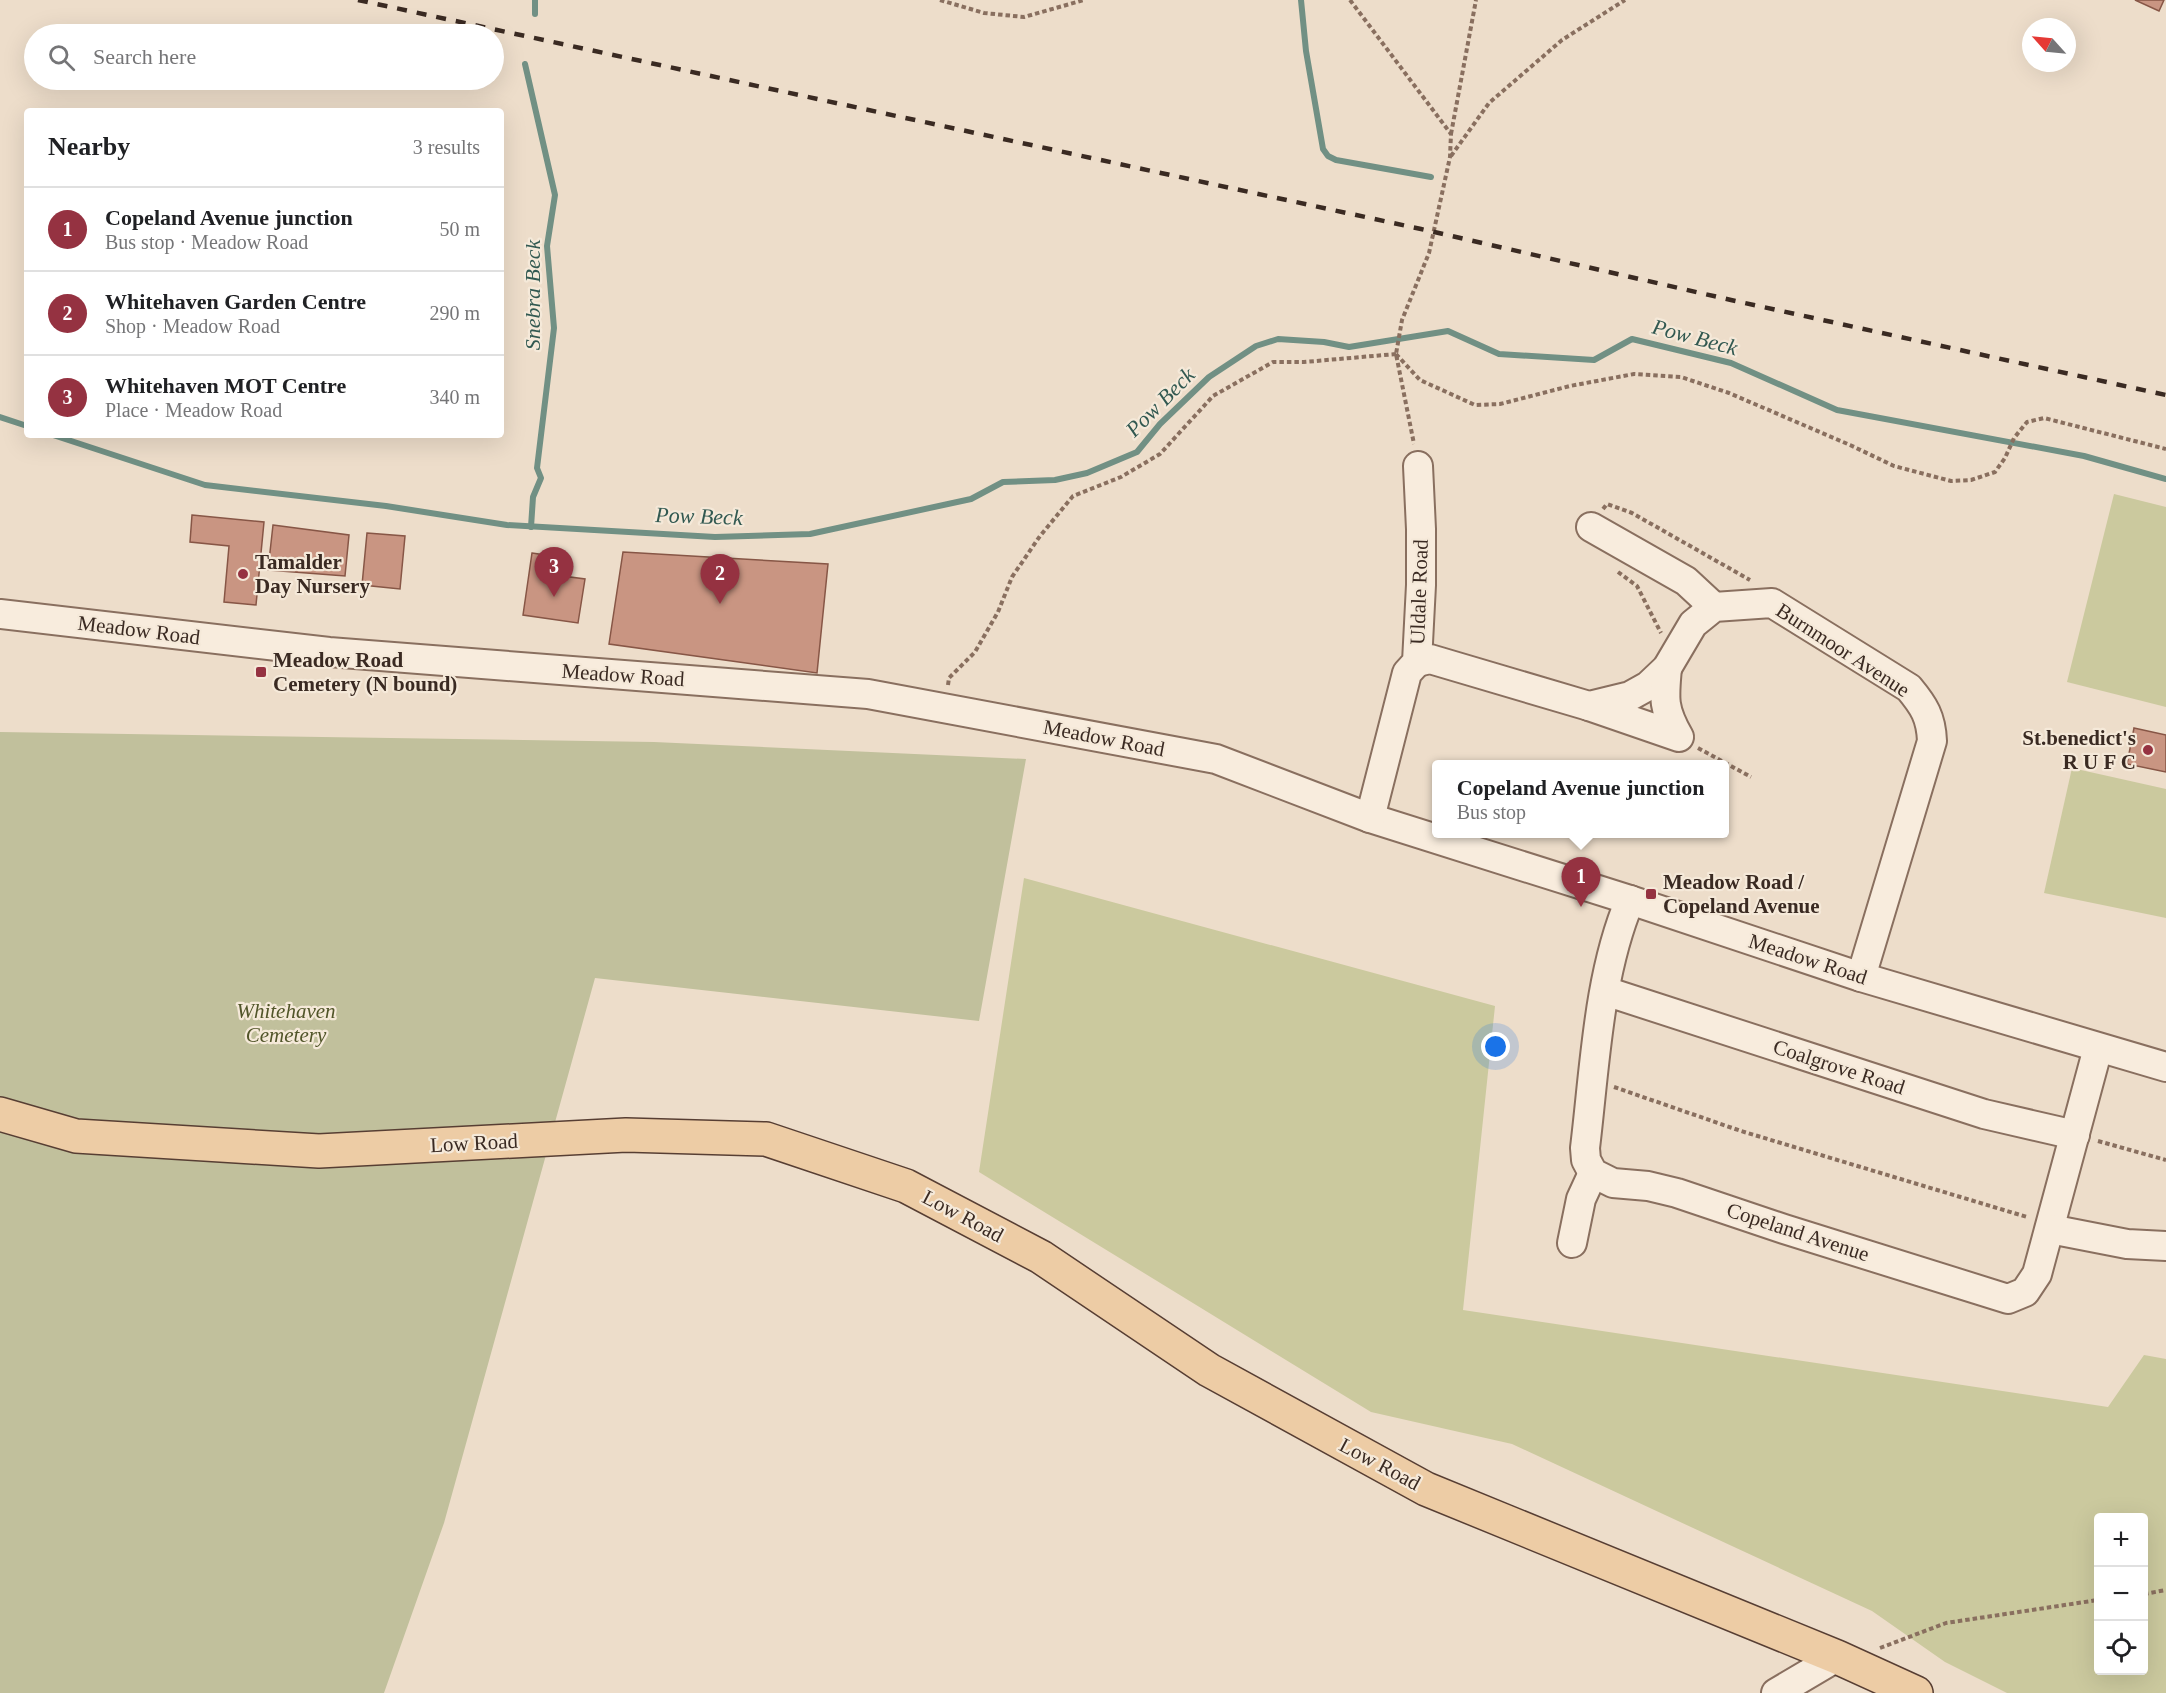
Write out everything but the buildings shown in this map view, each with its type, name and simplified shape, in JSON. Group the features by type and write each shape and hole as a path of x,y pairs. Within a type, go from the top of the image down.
{"main road":[{"name":"Low Road","path":"0,1114 76,1136 319,1150 626,1135 766,1139 906,1186 1031,1251 1209,1370 1426,1488 1851,1663 1916,1693"}],"street":[{"name":"Uldale Road","path":"1370,818 1407,673 1417,662 1421,585 1418,466"},
{"path":"1589,706 1630,696 1648,686 1670,662 1693,624 1714,607 1686,581 1591,527"},
{"name":"Burnmoor Avenue","path":"1714,607 1772,603 1909,688 1923,705 1932,723 1932,741 1861,977"},
{"name":"Meadow Road","path":"0,614 329,652 868,694 1216,759 1370,818 1432,838"},
{"path":"1417,662 1430,659 1589,706 1679,737"},
{"path":"1670,662 1664,698 1668,719 1679,737"},
{"name":"Meadow Road","path":"1433,838 1630,900 1861,977 2166,1067"},
{"path":"1572,1243 1581,1199 1593,1173 1586,1160 1585,1148 1605,991 1613,945 1630,900"},
{"name":"Coalgrove Road","path":"1605,991 1984,1114 2073,1135"},
{"name":"Copeland Avenue","path":"1593,1173 1612,1183 1648,1186 1677,1193 2008,1299 2025,1292 2037,1274 2098,1048"},
{"path":"2050,1227 2127,1244 2166,1246"},
{"path":"1795,1690 1851,1663"}],"path":[{"path":"940,0 984,13 1024,17 1084,0"},
{"path":"1350,0 1451,134"},
{"path":"1418,466 1396,354 1402,320 1429,253 1450,157 1451,134 1476,0"},
{"path":"1450,157 1489,103 1562,40 1625,0"},
{"path":"1396,354 1420,380 1475,405 1500,404 1570,386 1634,374 1681,377 1729,393 1894,466 1951,481 1971,480 1995,472 2005,458 2014,438 2027,422 2044,418 2166,449"},
{"path":"943,708 950,678 975,652 998,612 1012,577 1040,536 1073,496 1121,477 1160,454 1213,396 1273,362 1304,362 1396,354"},
{"path":"1591,527 1607,504 1632,513 1752,581"},
{"path":"1618,572 1637,586 1670,662"},
{"path":"1679,737 1720,760"},
{"path":"1729,765 1751,777"},
{"path":"1593,1080 1741,1131 2050,1227"},
{"path":"2073,1135 2166,1160"},
{"path":"2148,1593 2166,1590"},
{"path":"1851,1663 1873,1651 1946,1623 2094,1601"}],"shaded area":[{"path":"2114,494 2166,507 2166,707 2067,682"},
{"path":"2072,768 2166,789 2166,918 2044,893"},
{"path":"1024,878 1495,1006 1463,1310 2108,1407 2144,1355 2166,1359 2166,1693 2007,1693 1945,1662 1872,1611 1512,1444 1371,1412 979,1172"}],"green space":[{"name":"Whitehaven Cemetery","path":"0,732 654,742 1026,759 979,1021 595,978 444,1523 384,1693 0,1693"}],"waterway":[{"name":"Snebra Beck","path":"535,0 535,14"},
{"path":"1301,0 1306,51 1323,149 1328,156 1336,160 1431,177"},
{"name":"Snebra Beck","path":"525,64 555,195 547,246 554,328 537,468 541,478 533,497 531,527"},
{"name":"Pow Beck","path":"62,438 205,485 386,506 507,525 715,537 810,534 971,499 1003,482 1055,480 1087,473 1137,452 1160,424 1209,377 1256,346 1278,339 1324,342 1349,347 1448,331 1499,354 1594,360 1632,339 1731,363 1837,410 2084,456 2166,479"},
{"name":"Pow Beck","path":"0,417 24,425"}],"railway":[{"path":"358,0 469,24"},
{"path":"504,31 1421,229 1731,300 2166,395"}],"place":[{"name":"Tamalder Day Nursery","path":"243,574"},
{"name":"Whitehaven MOT Centre","path":"554,597"},
{"name":"Whitehaven Garden Centre","path":"720,604"},
{"name":"Meadow Road Cemetery (N bound)","path":"261,672"},
{"name":"St.benedict's R U F C","path":"2148,750"},
{"name":"Meadow Road / Copeland Avenue","path":"1651,894"},
{"name":"Copeland Avenue junction","path":"1581,907"}]}
